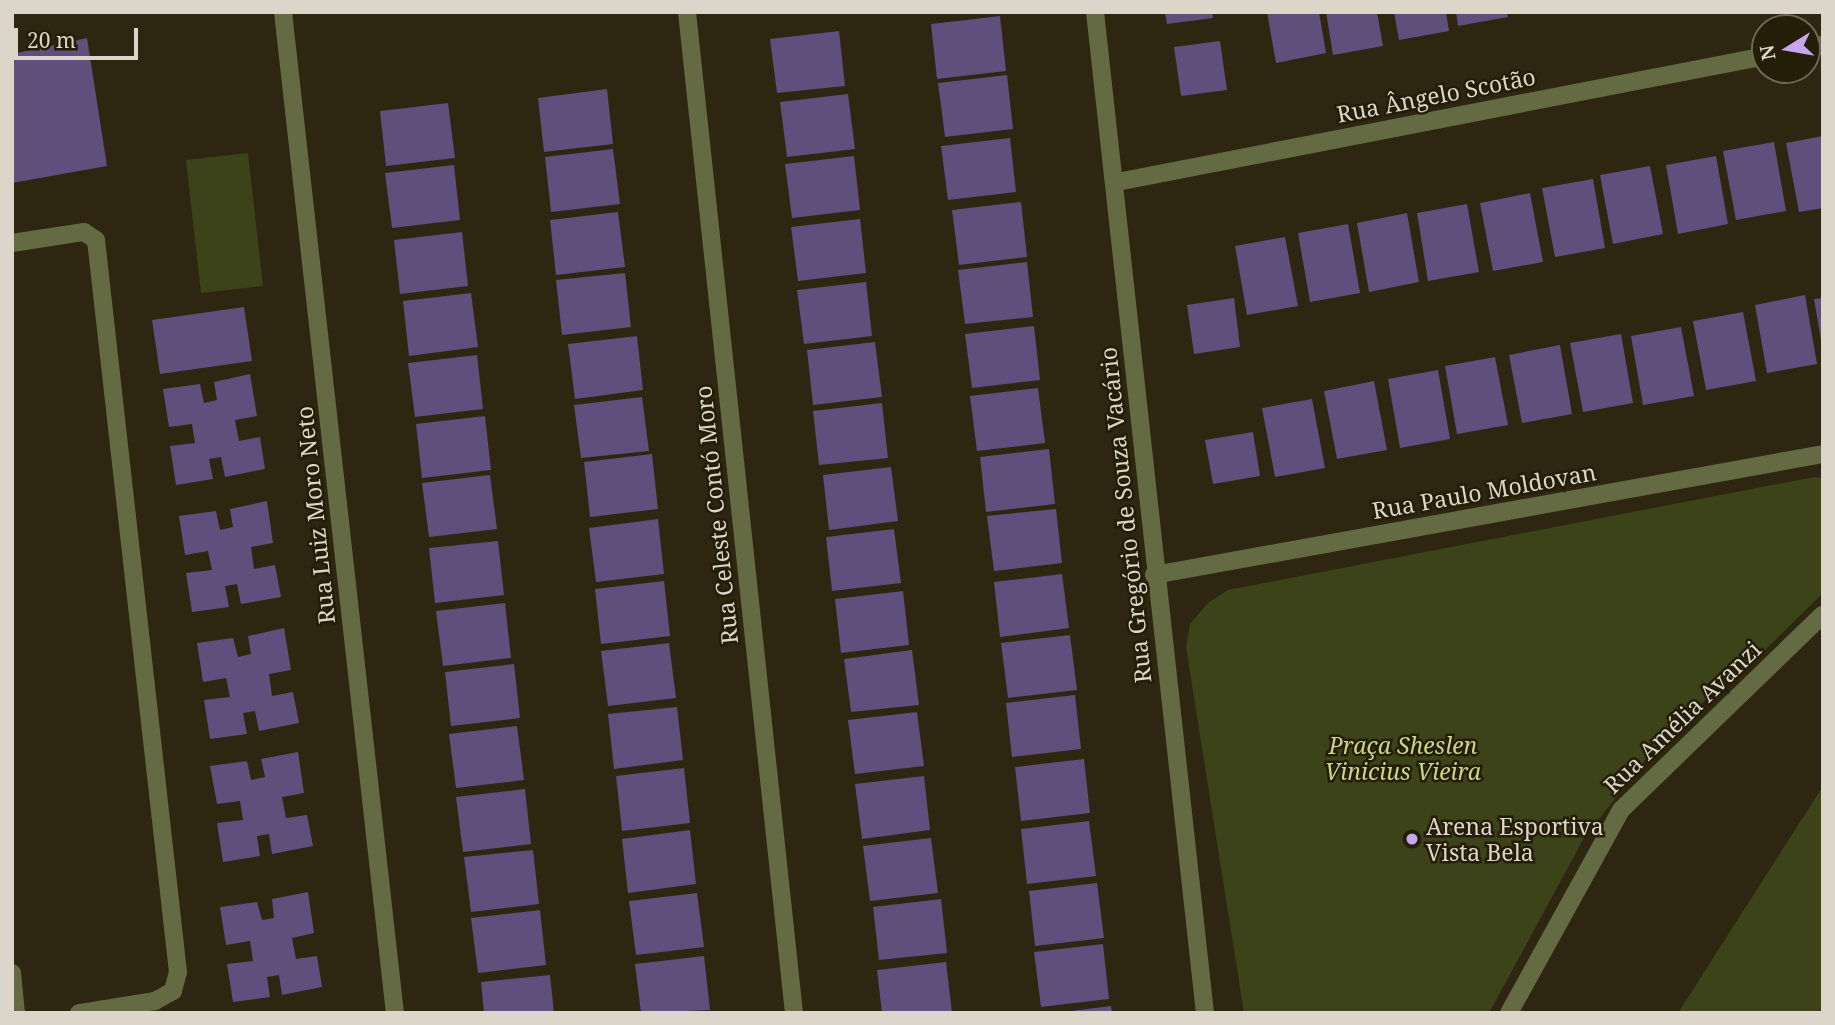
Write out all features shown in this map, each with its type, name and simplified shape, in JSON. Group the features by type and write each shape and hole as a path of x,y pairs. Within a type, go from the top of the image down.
{"street":[{"name":"Rua Luiz Moro Neto","path":"283,12 395,1013"},
{"name":"Rua Celeste Contó Moro","path":"687,12 794,1013"},
{"name":"Rua Gregório de Souza Vacário","path":"1095,12 1117,182 1154,575 1205,1013"},
{"name":"Rua Ângelo Scotão","path":"1117,182 1751,59"},
{"path":"12,243 84,232 96,240 178,972 173,991 155,1001 79,1013"},
{"name":"Rua Paulo Moldovan","path":"1154,575 1823,454"},
{"name":"Rua Amélia Avanzi","path":"1509,1013 1621,810 1823,614"},
{"path":"12,973 16,1013"}],"green space":[{"path":"248,153 263,286 201,293 186,160"},
{"name":"Praça Sheslen Vinicius Vieira","path":"1814,477 1823,478 1823,593 1758,657 1669,730 1584,838 1489,1013 1244,1013 1186,647 1190,624 1208,603 1228,590"},
{"path":"1823,786 1823,1013 1678,1013"}],"building":[{"path":"1165,12 1212,12 1213,18 1167,24"},
{"path":"1267,12 1319,12 1326,53 1276,63"},
{"path":"1326,12 1377,12 1383,46 1333,55"},
{"path":"1394,12 1446,12 1449,31 1399,40"},
{"path":"1456,12 1507,12 1508,17 1458,26"},
{"path":"1000,16 1006,71 937,79 931,24"},
{"path":"839,31 845,86 777,93 770,39"},
{"path":"87,38 107,166 12,183 12,54"},
{"path":"1220,41 1227,90 1181,96 1174,47"},
{"path":"1007,75 1013,129 945,137 938,83"},
{"path":"607,89 613,144 544,152 538,98"},
{"path":"848,94 855,149 787,157 780,102"},
{"path":"448,103 455,158 386,166 380,111"},
{"path":"1823,136 1823,208 1799,212 1786,143"},
{"path":"1010,138 1016,192 948,200 941,146"},
{"path":"1774,142 1786,211 1736,220 1723,151"},
{"path":"613,149 620,204 551,212 545,157"},
{"path":"854,156 860,210 792,218 785,164"},
{"path":"1716,156 1728,224 1678,234 1666,165"},
{"path":"454,165 460,220 392,228 385,173"},
{"path":"1650,166 1663,234 1613,244 1600,175"},
{"path":"1593,179 1605,248 1555,257 1542,188"},
{"path":"1530,193 1543,262 1493,271 1480,203"},
{"path":"1021,202 1027,257 959,265 952,210"},
{"path":"1467,204 1479,272 1428,281 1417,213"},
{"path":"618,212 625,267 556,275 550,220"},
{"path":"1407,213 1419,282 1369,292 1357,223"},
{"path":"860,219 866,273 798,281 791,227"},
{"path":"1348,224 1360,293 1310,302 1298,233"},
{"path":"462,232 468,286 400,294 394,240"},
{"path":"1285,237 1298,306 1247,315 1235,246"},
{"path":"1027,262 1033,317 965,324 958,270"},
{"path":"625,273 631,327 562,335 556,280"},
{"path":"866,282 872,336 804,344 797,290"},
{"path":"471,293 478,347 409,356 403,301"},
{"path":"1805,295 1817,364 1767,373 1755,305"},
{"path":"1234,298 1240,347 1194,354 1187,305"},
{"path":"1823,298 1823,339 1821,340 1814,299"},
{"path":"244,307 252,361 160,374 152,320"},
{"path":"1743,312 1756,381 1706,390 1693,321"},
{"path":"1034,326 1040,380 972,388 965,334"},
{"path":"1681,327 1694,396 1643,405 1631,336"},
{"path":"1621,334 1633,403 1583,412 1570,343"},
{"path":"637,336 643,390 575,399 568,344"},
{"path":"875,342 882,397 813,405 807,350"},
{"path":"1560,345 1572,414 1522,423 1509,355"},
{"path":"477,355 483,409 415,417 408,363"},
{"path":"1495,357 1508,425 1457,434 1445,366"},
{"path":"1438,370 1450,439 1400,448 1388,379"},
{"path":"250,374 257,416 235,420 239,441 260,437 265,469 225,477 221,457 209,459 213,479 176,485 170,446 195,443 192,424 169,427 163,389 200,384 204,403 217,400 214,382"},
{"path":"1374,381 1387,450 1337,459 1324,391"},
{"path":"1038,388 1045,443 977,451 970,396"},
{"path":"642,397 649,451 581,458 574,405"},
{"path":"1312,399 1325,468 1275,477 1262,408"},
{"path":"882,403 888,458 819,465 813,411"},
{"path":"485,416 491,470 422,478 416,424"},
{"path":"1253,432 1260,476 1213,484 1205,440"},
{"path":"1049,449 1055,504 986,512 980,457"},
{"path":"652,454 658,509 590,517 584,462"},
{"path":"891,467 898,521 829,530 823,475"},
{"path":"490,475 497,529 429,537 422,483"},
{"path":"267,501 273,543 251,547 254,569 275,565 281,597 241,604 237,584 225,586 229,607 192,612 186,573 212,570 208,551 185,555 179,516 216,511 220,530 233,527 230,509"},
{"path":"1056,509 1062,563 994,571 987,516"},
{"path":"658,519 664,574 596,582 589,528"},
{"path":"894,529 901,583 832,591 826,537"},
{"path":"498,541 504,595 435,603 429,548"},
{"path":"1062,574 1069,628 1000,637 994,582"},
{"path":"664,581 670,636 601,644 595,589"},
{"path":"903,591 909,645 841,653 835,599"},
{"path":"505,603 511,658 443,666 436,611"},
{"path":"284,628 291,670 269,674 272,696 293,692 299,723 259,731 255,711 243,713 247,734 210,739 204,700 230,697 226,678 203,682 197,643 233,638 238,657 251,654 248,636"},
{"path":"1070,635 1077,690 1008,698 1001,643"},
{"path":"669,643 676,698 608,706 601,651"},
{"path":"912,650 919,705 851,712 844,659"},
{"path":"514,664 520,718 451,726 445,672"},
{"path":"1075,695 1081,749 1012,757 1006,703"},
{"path":"677,707 683,760 614,769 608,714"},
{"path":"917,712 924,766 855,774 848,720"},
{"path":"517,726 524,780 456,788 449,734"},
{"path":"298,752 304,793 282,797 286,818 307,815 313,846 272,854 269,834 257,836 260,856 223,862 217,823 243,820 240,801 217,804 210,766 247,761 251,780 265,777 261,759"},
{"path":"1084,759 1090,813 1021,821 1015,767"},
{"path":"684,768 690,823 622,831 616,776"},
{"path":"924,776 930,830 862,839 855,784"},
{"path":"525,789 531,844 463,852 456,797"},
{"path":"1089,821 1096,876 1027,884 1021,829"},
{"path":"690,830 696,884 628,893 622,839"},
{"path":"931,838 938,893 870,901 863,846"},
{"path":"533,850 539,904 471,912 464,857"},
{"path":"1097,883 1104,938 1035,946 1029,891"},
{"path":"308,892 314,933 292,938 296,959 317,956 322,987 282,995 279,975 267,977 270,997 233,1002 227,964 253,961 250,941 226,945 220,907 257,902 262,920 274,918 272,899"},
{"path":"697,893 704,947 636,955 629,901"},
{"path":"941,899 947,953 879,960 873,907"},
{"path":"540,910 546,965 478,973 471,918"},
{"path":"1103,944 1109,999 1041,1007 1034,952"},
{"path":"704,956 710,1010 641,1013 635,964"},
{"path":"946,962 952,1013 882,1013 877,970"},
{"path":"550,975 554,1013 484,1013 481,982"},
{"path":"1111,1006 1112,1013 1071,1013 1071,1011"}],"place":[{"name":"Arena Esportiva Vista Bela","path":"1412,839"}]}
